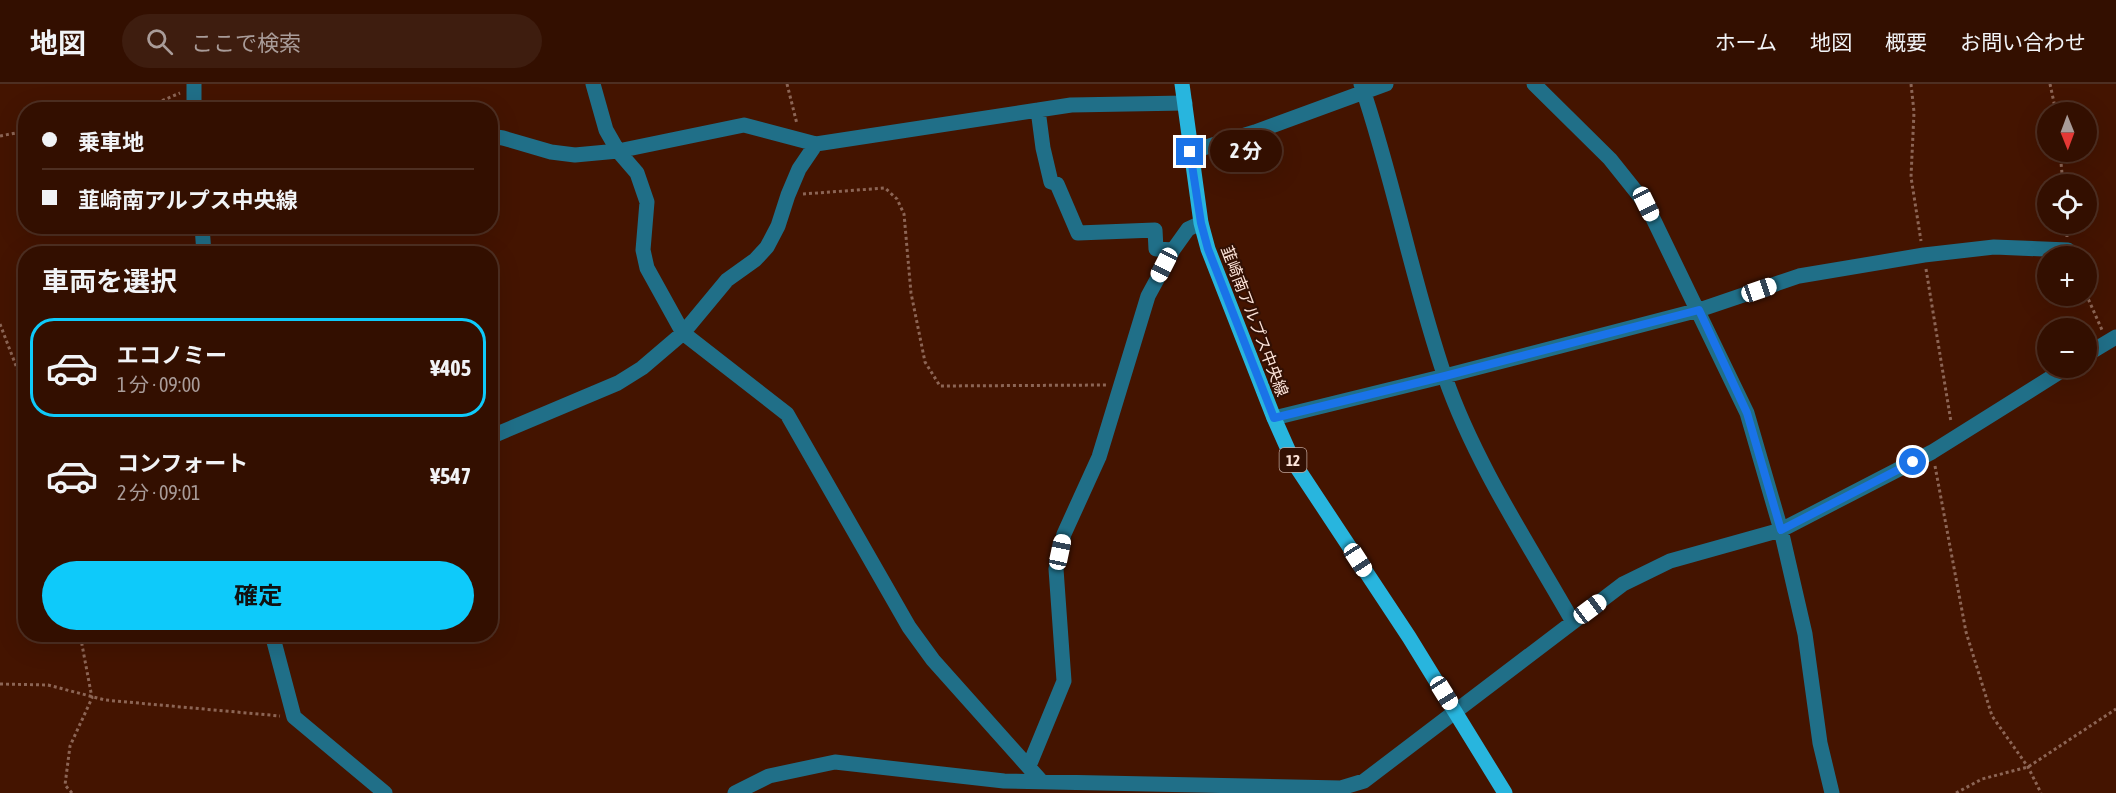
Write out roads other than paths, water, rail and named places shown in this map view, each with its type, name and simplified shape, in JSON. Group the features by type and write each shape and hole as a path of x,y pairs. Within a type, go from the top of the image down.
{"main road":[{"name":"韮崎南アルプス中央線","path":"1182,84 1201,223 1208,249 1294,463 1409,637 1505,793"}],"street":[{"path":"593,84 606,130 618,151 637,173 647,202 643,250 647,268 683,333 787,414 909,627 933,660 1042,782"},
{"path":"1190,152 1255,132 1362,88 1386,84"},
{"path":"1534,84 1610,159 1646,204 1747,413 1781,530 1805,634 1820,743 1832,793"},
{"path":"193,86 194,102"},
{"path":"1362,88 1445,376 1467,432 1573,622"},
{"path":"498,137 550,152 575,155 618,151 744,125 809,142 1071,105 1185,103"},
{"path":"1038,110 1043,148 1051,182 1057,184 1078,232 1155,230 1156,249 1173,250"},
{"path":"498,434 618,383 642,368 683,333 726,280 755,260 766,247 778,226 809,142"},
{"path":"1029,766 1064,681 1056,569 1064,534 1099,457 1148,296 1173,250 1188,229 1201,223"},
{"path":"1274,418 1699,310 1799,276 1924,255 1994,247 2037,249"},
{"path":"2097,348 2116,337"},
{"path":"735,793 769,776 835,762 1004,781 1341,788 1364,781 1623,584 1670,561 1781,530 1932,452 2050,378"},
{"path":"274,642 294,717 385,793"}]}
